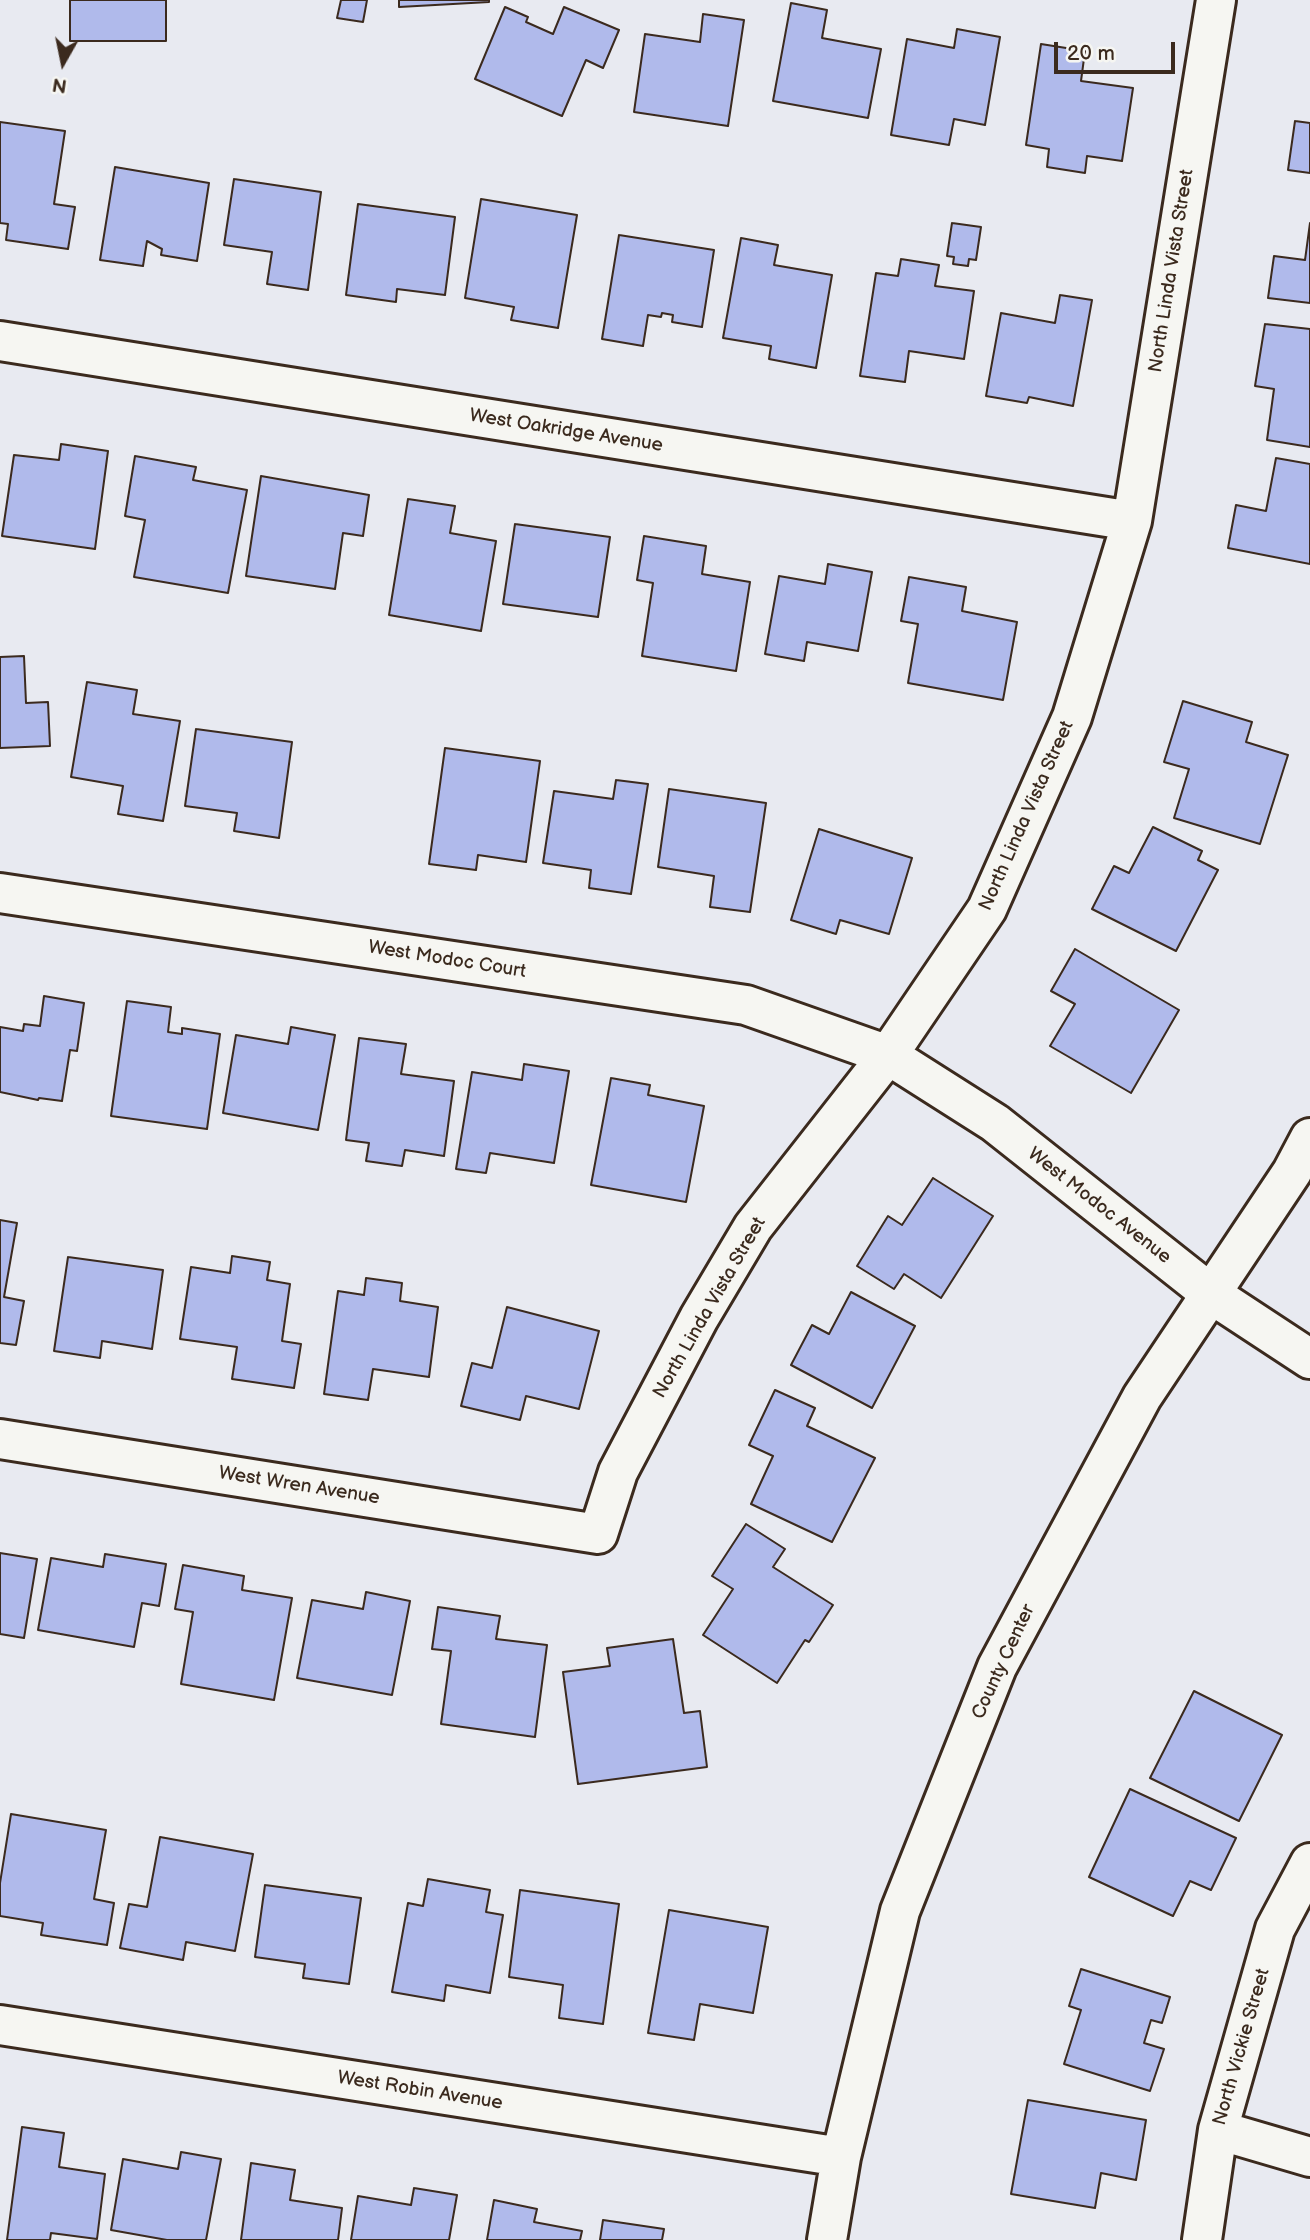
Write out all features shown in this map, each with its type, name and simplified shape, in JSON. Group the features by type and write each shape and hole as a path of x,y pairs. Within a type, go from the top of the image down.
{"street":[{"name":"North Linda Vista Street","path":"598,1534 618,1472 699,1318 753,1227 887,1055 987,909 1072,717 1132,520 1216,0"},
{"name":"West Oakridge Avenue","path":"0,341 1132,520"},
{"name":"West Modoc Court","path":"0,893 746,1005 887,1055"},
{"name":"West Modoc Avenue","path":"887,1055 995,1123 1211,1294 1310,1359"},
{"name":"County Center","path":"828,2240 841,2157 900,1911 997,1667 1142,1397 1292,1172 1310,1138"},
{"name":"West Wren Avenue","path":"0,1439 598,1534"},
{"name":"North Vickie Street","path":"1202,2240 1218,2130 1275,1929 1310,1863"},
{"name":"West Robin Avenue","path":"0,2025 841,2157"},
{"path":"1218,2130 1310,2157"}],"building":[{"path":"70,0 166,0 166,41 70,41"},
{"path":"341,0 367,0 363,22 337,18"},
{"path":"399,0 489,0 489,2 399,7"},
{"path":"791,3 827,10 822,38 881,49 868,118 773,101"},
{"path":"505,7 528,17 526,22 553,34 564,7 619,30 603,68 586,60 562,116 475,79"},
{"path":"703,14 744,20 728,126 634,112 645,34 700,42"},
{"path":"957,29 1000,37 985,125 954,119 949,145 891,135 907,39 954,48"},
{"path":"1041,44 1085,51 1081,81 1133,88 1122,161 1087,156 1085,173 1047,167 1049,149 1026,145"},
{"path":"1295,121 1310,123 1310,173 1288,170"},
{"path":"0,122 65,131 54,204 75,207 68,249 6,240 8,224 0,223"},
{"path":"115,167 209,183 197,261 161,255 162,249 147,241 143,266 100,260"},
{"path":"234,179 321,192 308,290 267,284 272,252 224,245"},
{"path":"481,199 577,215 558,328 511,320 514,307 465,298"},
{"path":"358,204 455,217 445,295 397,289 396,302 346,295"},
{"path":"952,223 981,227 976,260 969,259 968,266 953,264 954,257 947,256"},
{"path":"1310,223 1310,303 1268,298 1274,256 1305,260"},
{"path":"619,235 714,250 702,327 672,322 673,315 662,313 661,317 648,315 643,346 602,339"},
{"path":"741,238 778,245 774,265 832,275 816,368 769,359 771,346 723,338"},
{"path":"901,259 939,265 935,286 974,291 964,359 909,351 905,382 860,376 876,273 898,276"},
{"path":"1060,295 1092,300 1073,406 1029,397 1027,403 986,396 1001,313 1055,323"},
{"path":"1265,324 1310,329 1310,447 1267,440 1274,389 1255,386"},
{"path":"61,444 108,451 95,549 2,536 14,455 59,460"},
{"path":"135,456 196,467 193,480 247,490 228,593 134,577 145,520 125,516"},
{"path":"1276,458 1310,464 1310,564 1228,548 1236,505 1266,511"},
{"path":"261,476 369,495 363,536 343,533 335,589 246,576"},
{"path":"408,499 455,506 450,533 496,541 481,631 389,615"},
{"path":"515,524 610,537 598,617 503,604"},
{"path":"644,536 706,546 702,574 750,582 736,671 642,656 653,583 637,580"},
{"path":"828,564 872,572 858,651 807,642 804,661 765,654 779,576 825,584"},
{"path":"909,577 966,587 962,611 1017,622 1003,700 908,683 918,624 901,621"},
{"path":"24,656 26,703 48,702 50,746 0,748 0,657"},
{"path":"87,682 137,690 133,714 180,721 163,821 118,814 123,786 71,777"},
{"path":"1183,701 1252,722 1246,742 1288,755 1260,844 1174,818 1189,769 1164,762"},
{"path":"196,729 292,742 279,838 234,831 237,813 185,806"},
{"path":"445,748 540,761 526,862 478,855 476,870 429,864"},
{"path":"616,780 648,784 631,894 589,888 591,870 543,863 554,791 613,799"},
{"path":"669,789 766,803 750,912 710,907 714,876 658,867"},
{"path":"1153,827 1202,851 1198,860 1218,870 1176,951 1092,909 1114,866 1129,873"},
{"path":"819,829 912,858 889,934 840,920 836,934 791,920"},
{"path":"1075,949 1179,1010 1131,1093 1050,1046 1075,1004 1051,991"},
{"path":"44,996 84,1003 77,1051 70,1050 62,1101 38,1100 0,1092 0,1027 23,1031 24,1024 40,1026"},
{"path":"127,1001 171,1007 168,1032 182,1034 182,1028 220,1034 207,1129 111,1116"},
{"path":"291,1027 335,1035 318,1130 223,1113 236,1035 288,1044"},
{"path":"359,1038 406,1044 401,1074 454,1081 444,1156 405,1150 402,1166 366,1161 369,1143 346,1140"},
{"path":"524,1064 569,1071 554,1163 490,1153 486,1173 456,1169 472,1072 522,1080"},
{"path":"611,1078 650,1085 648,1095 704,1106 686,1202 591,1185"},
{"path":"933,1178 993,1216 941,1298 904,1274 894,1289 857,1266 888,1216 902,1225"},
{"path":"0,1220 17,1223 4,1297 24,1301 16,1345 0,1343"},
{"path":"232,1256 270,1262 267,1280 290,1284 282,1341 301,1344 294,1388 232,1379 237,1347 180,1339 191,1267 230,1273"},
{"path":"68,1257 163,1270 152,1349 102,1341 100,1358 54,1351"},
{"path":"366,1278 402,1283 400,1301 438,1307 429,1377 373,1369 368,1400 324,1394 338,1291 364,1295"},
{"path":"851,1292 915,1326 872,1408 791,1365 812,1325 829,1334"},
{"path":"507,1307 599,1331 579,1409 526,1396 520,1420 461,1406 472,1363 492,1368"},
{"path":"775,1390 815,1408 807,1426 875,1458 832,1542 751,1504 773,1456 749,1445"},
{"path":"746,1524 785,1549 773,1567 833,1605 809,1642 805,1640 777,1683 703,1635 733,1589 712,1576"},
{"path":"0,1553 37,1559 24,1638 0,1634"},
{"path":"105,1554 166,1564 159,1606 142,1603 134,1647 38,1630 51,1558 103,1567"},
{"path":"183,1565 244,1576 242,1590 292,1598 274,1700 181,1684 193,1612 175,1609"},
{"path":"366,1592 410,1601 392,1695 297,1678 312,1600 363,1609"},
{"path":"438,1607 500,1616 496,1639 547,1645 535,1737 441,1724 451,1651 432,1649"},
{"path":"673,1639 684,1713 700,1711 707,1767 578,1784 563,1672 610,1666 607,1648"},
{"path":"1194,1691 1282,1735 1239,1821 1150,1778"},
{"path":"1130,1789 1236,1838 1211,1890 1190,1881 1173,1916 1089,1877"},
{"path":"11,1814 106,1830 94,1899 114,1903 107,1945 41,1935 43,1923 0,1916 0,1883"},
{"path":"160,1837 253,1854 235,1951 186,1942 183,1960 120,1948 129,1904 147,1907"},
{"path":"428,1879 490,1890 486,1912 503,1915 490,1993 446,1985 444,2001 392,1992 408,1903 423,1906"},
{"path":"265,1885 361,1898 349,1984 303,1978 305,1964 255,1957"},
{"path":"520,1890 619,1904 603,2024 559,2018 563,1985 509,1977"},
{"path":"669,1910 768,1927 753,2013 700,2004 694,2040 648,2033"},
{"path":"1081,1969 1170,1997 1162,2023 1151,2020 1144,2043 1164,2049 1150,2091 1064,2064 1081,2010 1069,2006"},
{"path":"1028,2100 1146,2120 1136,2180 1101,2173 1095,2208 1011,2194"},
{"path":"22,2127 64,2133 59,2167 105,2174 97,2239 51,2233 50,2240 7,2240"},
{"path":"181,2152 221,2159 206,2240 167,2240 111,2230 123,2159 178,2169"},
{"path":"251,2163 295,2170 290,2200 342,2208 338,2240 241,2240"},
{"path":"414,2188 457,2195 449,2240 351,2240 358,2196 411,2205"},
{"path":"494,2200 537,2209 534,2222 582,2231 580,2240 487,2240"},
{"path":"603,2220 664,2229 662,2240 600,2240"}]}
